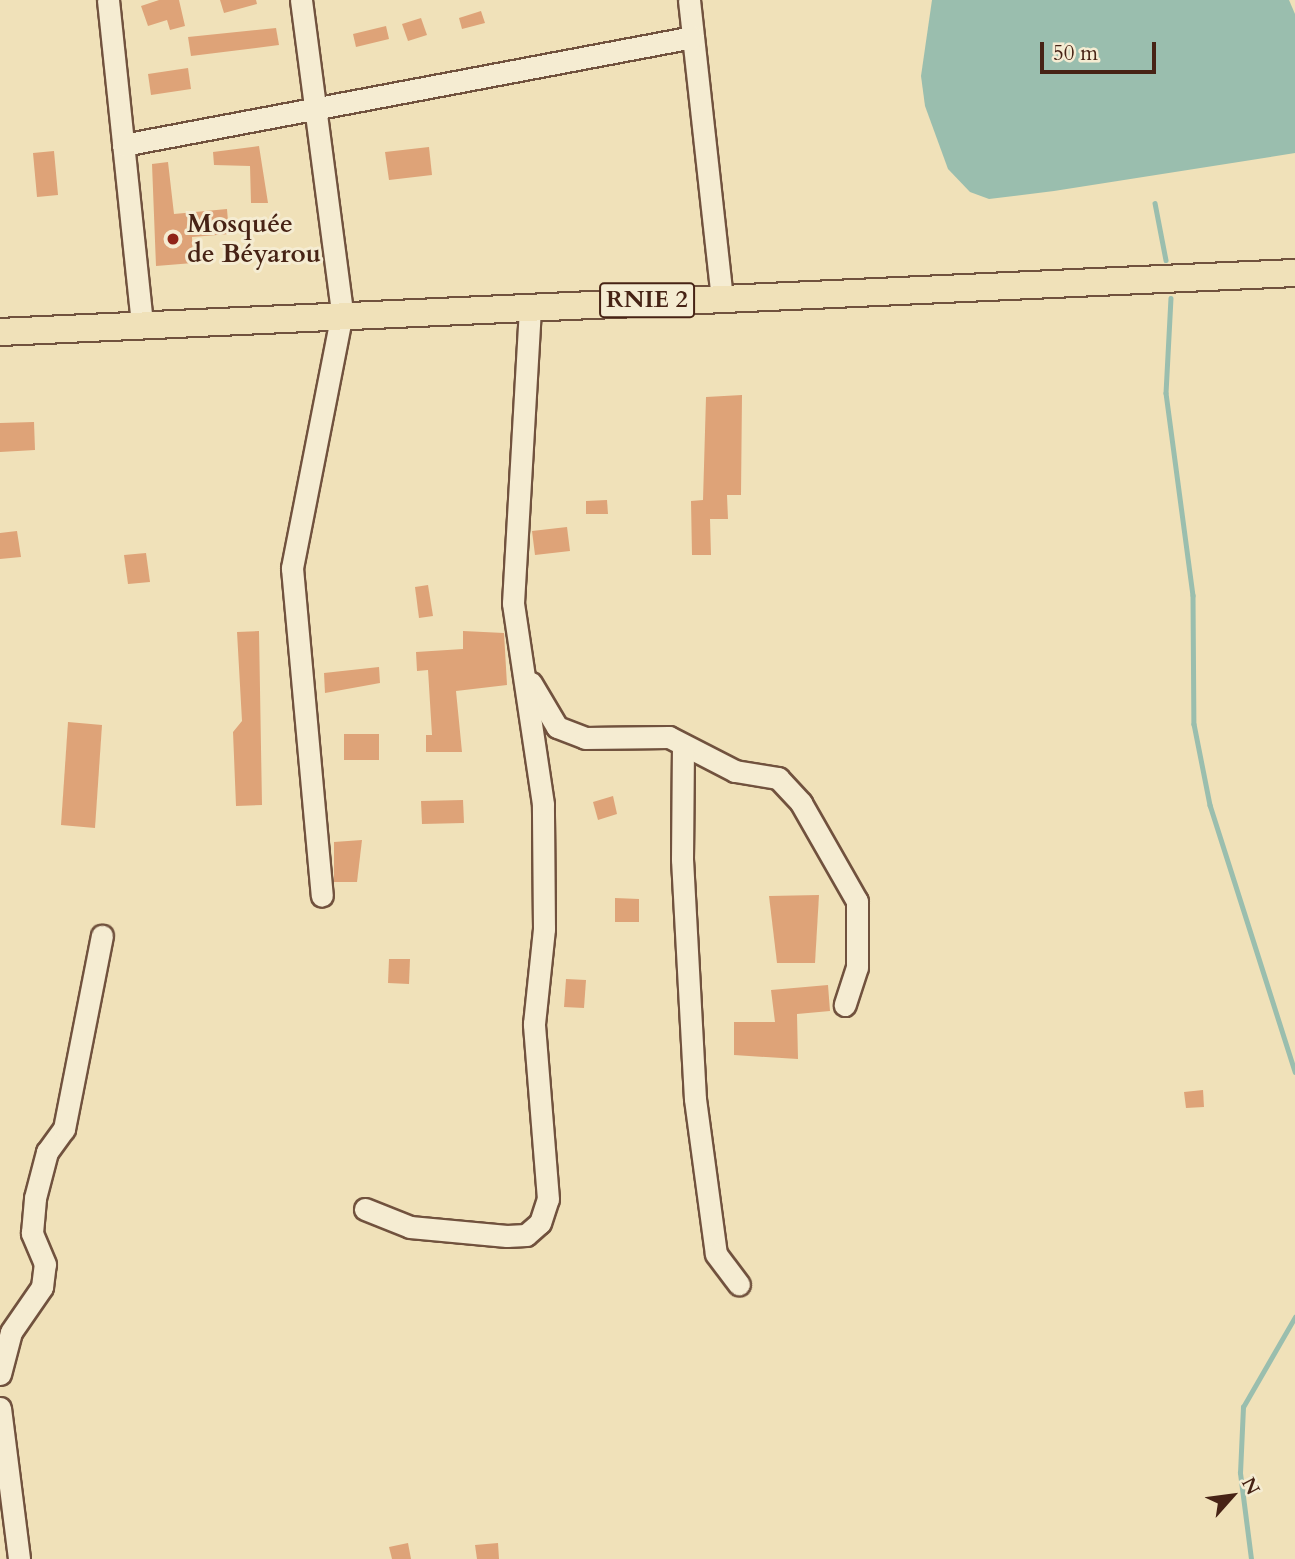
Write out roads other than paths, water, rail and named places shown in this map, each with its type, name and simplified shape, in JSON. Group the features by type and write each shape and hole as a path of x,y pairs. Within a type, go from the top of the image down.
{"main road":[{"name":"RNIE 2","path":"0,332 342,313 1295,274"}],"street":[{"path":"108,0 142,326"},
{"path":"301,0 342,313 292,568 322,896"},
{"path":"689,0 722,297"},
{"path":"123,145 693,37"},
{"path":"365,1209 410,1227 507,1236 526,1235 540,1223 548,1199 534,1024 544,929 543,804 513,603 514,528 530,305"},
{"path":"523,665 557,727 585,738 669,737 735,771 778,778 801,803 857,901 857,967 845,1005"},
{"path":"683,745 695,1099 716,1254 739,1283"},
{"path":"0,1374 11,1332 42,1287 45,1264 33,1233 35,1198 47,1152 64,1129 102,936"},
{"path":"0,1408 19,1559"}],"waterway":[{"path":"1155,203 1166,260"},
{"path":"1171,298 1166,393 1193,595 1194,724 1210,805 1295,1072"},
{"path":"1251,1559 1240,1473 1243,1407 1295,1317"}],"place":[{"name":"Mosquée de Béyarou","path":"173,239"}]}
